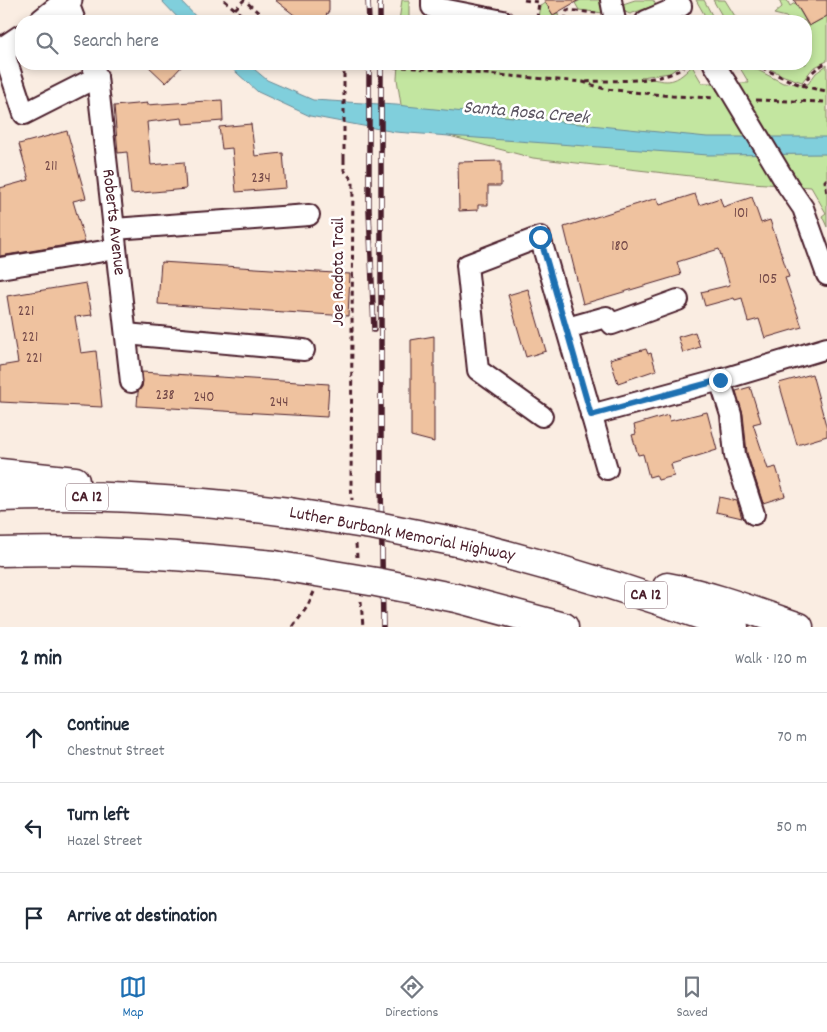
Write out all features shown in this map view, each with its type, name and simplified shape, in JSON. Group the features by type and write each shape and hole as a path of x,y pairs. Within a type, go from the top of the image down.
{"highway":[{"path":"0,473 78,481 174,500"},
{"name":"Luther Burbank Memorial Highway","path":"0,497 93,497 174,500 289,512 377,526 457,542 558,568 631,590 734,627"},
{"path":"0,552 58,551 153,554 274,566 376,582 456,598 564,627"},
{"path":"0,560 58,551"},
{"path":"558,568 685,590 799,627"},
{"path":"456,598 518,627"}],"main road":[{"path":"54,15 70,6"}],"street":[{"path":"432,0 432,7 473,15"},
{"path":"664,15 683,9"},
{"path":"8,47 24,114 94,70"},
{"name":"Roberts Avenue","path":"94,70 132,382"},
{"path":"716,70 724,91 803,208 827,275"},
{"path":"114,229 308,215"},
{"path":"542,416 478,370 467,265 540,237 607,469"},
{"path":"0,268 116,249"},
{"path":"567,328 606,317 612,324 678,300"},
{"path":"126,334 304,350"},
{"path":"591,415 720,380 827,348"},
{"path":"720,380 731,415 735,455 754,514"}],"path":[{"path":"224,0 242,15"},
{"path":"235,9 244,0 261,15"},
{"path":"524,0 539,2 537,15"},
{"path":"565,15 567,10 610,12"},
{"path":"803,87 812,73 827,63"},
{"name":"Joe Rodota Trail","path":"344,70 344,170 353,181 351,483"},
{"path":"448,70 582,82 614,90 672,96 724,91"},
{"path":"582,82 666,76 680,70"},
{"path":"765,70 794,84 827,91"},
{"path":"750,99 827,102"},
{"path":"827,179 825,181 827,194"}],"green space":[{"path":"402,0 409,0 409,15 400,15"},
{"path":"581,0 600,0 603,13 579,10 575,3"},
{"path":"635,0 653,0 656,5 630,14 625,12 623,4"},
{"path":"696,0 704,0 712,15 705,15"},
{"path":"713,0 725,0 734,15 722,15"},
{"path":"779,0 787,0 790,6 795,3 802,15 774,14 782,7"},
{"path":"546,3 553,15 538,15 540,6"},
{"path":"827,16 827,61 812,69 812,24"},
{"path":"827,65 827,227 822,216 826,213 811,187 752,183 533,158 404,124 397,79 398,70 674,70 670,73 641,77 669,81 674,80 688,70 694,70 702,83 749,83 741,70 758,70 783,83 808,84 816,73"},
{"path":"772,70 811,70 802,82"}],"water":[{"path":"161,0 180,0 194,15 175,15"},
{"path":"234,70 255,70 267,80 313,100 396,105 707,137 827,137 827,154 708,155 395,132 310,116 258,92"}],"building":[{"path":"275,0 329,0 329,11 326,15 294,15"},
{"path":"544,0 579,0 553,15"},
{"path":"794,0 827,0 827,16 812,24 812,15 803,15"},
{"path":"152,70 178,70 166,83"},
{"path":"222,100 223,121 183,124 182,118 147,122 151,165 184,162 186,189 131,194 127,152 118,153 114,106"},
{"path":"251,124 255,156 283,153 286,188 236,192 232,148 222,149 219,127"},
{"path":"67,131 86,198 73,201 85,242 0,256 0,188 29,180 19,144"},
{"path":"501,161 501,186 488,186 488,205 478,205 478,210 459,211 458,162"},
{"path":"695,194 699,205 720,198 723,207 752,197 761,223 770,220 789,277 785,278 802,327 765,338 759,319 748,322 742,298 735,300 734,298 705,306 701,292 730,285 719,249 677,262 681,275 583,304 564,227 657,198 660,205"},
{"path":"161,262 350,274 348,316 158,304"},
{"path":"86,283 92,315 75,317 81,353 96,351 102,407 0,402 0,366 18,363 7,296"},
{"path":"528,289 546,351 526,357 508,295"},
{"path":"695,332 700,347 683,353 678,337"},
{"path":"434,336 434,442 411,436 411,340"},
{"path":"646,349 648,354 651,353 656,370 618,383 610,359"},
{"path":"142,372 329,384 327,417 137,406 138,392 142,387 143,381"},
{"path":"812,374 827,429 827,436 797,445 779,383"},
{"path":"750,387 761,422 753,424 768,469 776,467 785,496 763,503 747,453 743,414 736,391"},
{"path":"707,412 717,450 671,464 674,476 658,480 656,475 649,477 643,454 638,455 632,435 636,434 634,425 668,415 670,421"},
{"path":"719,497 737,501 742,518 716,512"}],"railway":[{"path":"368,0 369,15"},
{"path":"380,0 380,15"},
{"path":"369,70 369,210 374,330"},
{"path":"381,70 383,627"}],"route":[{"path":"540,237 591,415 720,380"}],"water label":[{"name":"Santa Rosa Creek","path":"526,114"}]}
